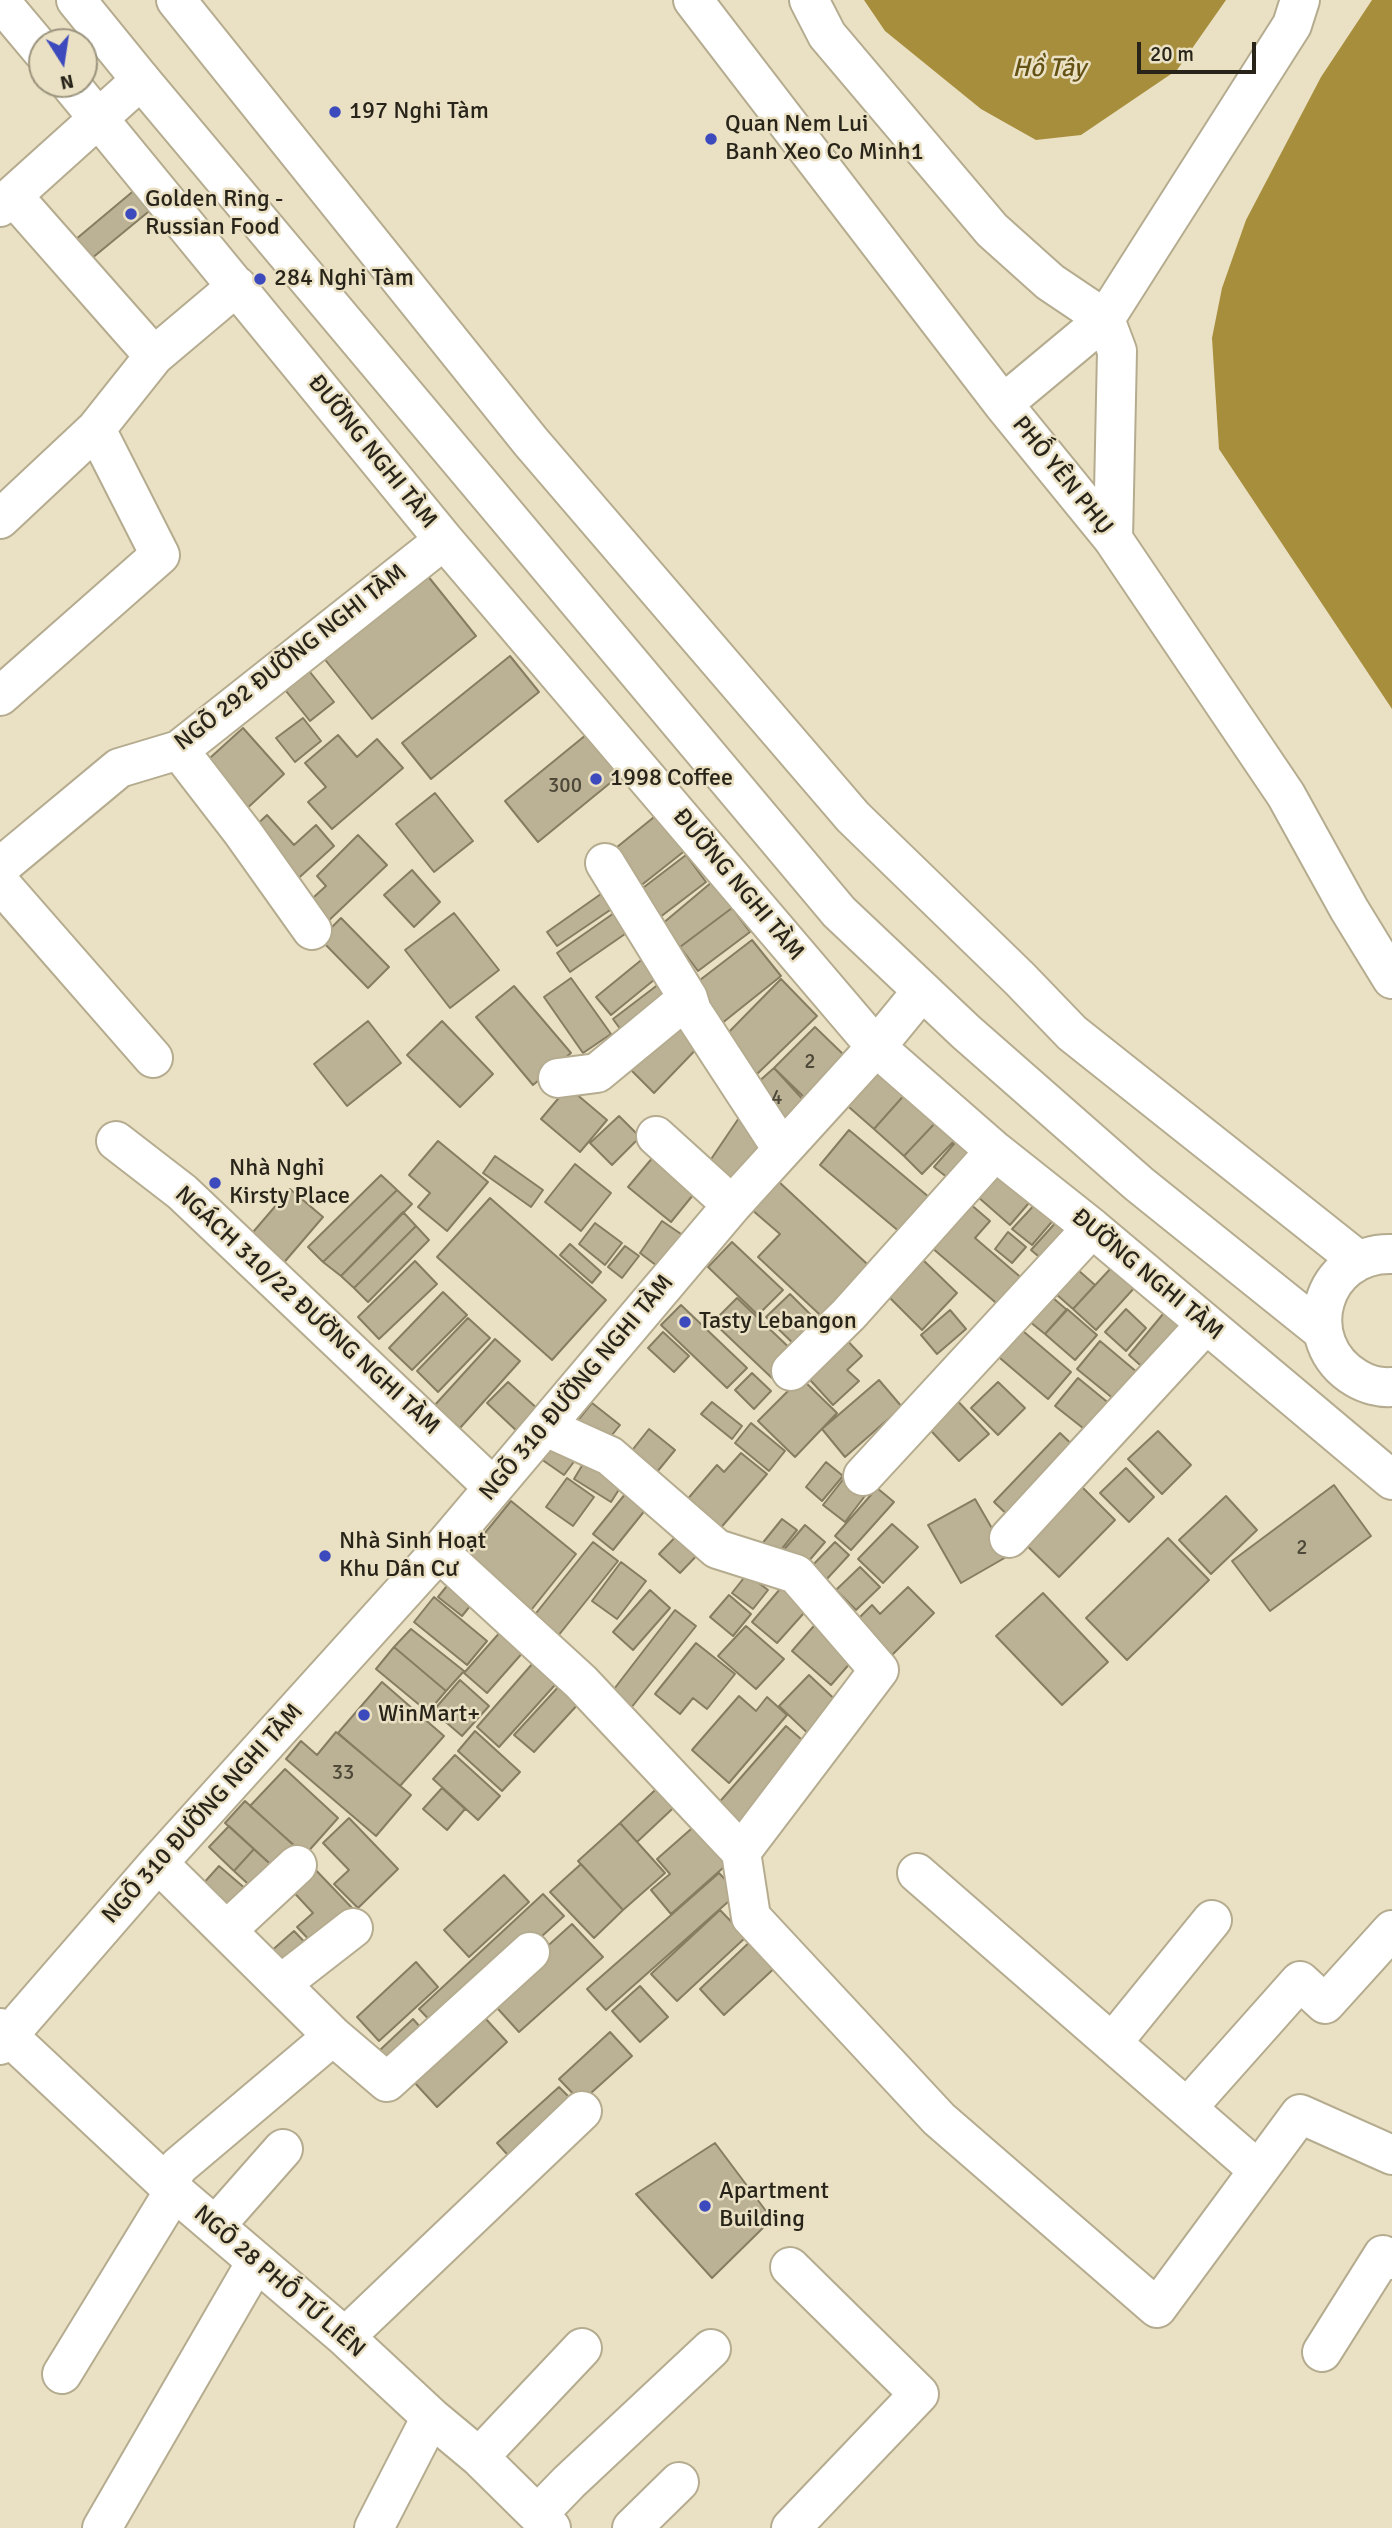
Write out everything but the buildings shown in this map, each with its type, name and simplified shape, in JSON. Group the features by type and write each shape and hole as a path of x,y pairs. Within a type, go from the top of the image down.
{"street":[{"path":"76,0 839,912 922,991 1139,1184 1322,1331"},
{"path":"176,0 531,442 853,817 1072,1033 1383,1253 1338,1277 1327,1293 1322,1312 1322,1331 1330,1353 1344,1371 1363,1383 1390,1389"},
{"name":"PHỐ YÊN PHỤ","path":"693,0 1003,404 1113,539 1286,795 1349,909 1392,979"},
{"path":"809,0 827,35 992,230 1050,282 1105,320 1118,351 1113,539"},
{"path":"1003,404 1105,320 1292,25 1300,0"},
{"path":"0,1 28,34"},
{"path":"141,80 7,202 154,356"},
{"name":"ĐƯỜNG NGHI TÀM","path":"82,98 444,540 876,1047 995,1152 1092,1228 1388,1476"},
{"path":"0,519 96,429 154,356 237,286"},
{"path":"5,681 160,555 96,429"},
{"name":"NGÕ 292 ĐƯỜNG NGHI TÀM","path":"0,867 119,768 178,750 444,540"},
{"path":"178,750 243,833 312,930"},
{"path":"605,863 688,998 692,1011 782,1149"},
{"path":"0,883 153,1058"},
{"name":"NGÕ 310 ĐƯỜNG NGHI TÀM","path":"3,2036 439,1552 732,1205 876,1047 922,991"},
{"path":"558,1078 597,1073 688,998"},
{"path":"656,1136 732,1205"},
{"name":"NGÁCH 310/22 ĐƯỜNG NGHI TÀM","path":"116,1141 182,1192 493,1487"},
{"path":"791,1371 849,1314 995,1152"},
{"path":"863,1476 1092,1228"},
{"path":"1009,1538 1206,1324"},
{"path":"546,1427 610,1456 717,1549 796,1574 879,1670 741,1852"},
{"path":"439,1552 580,1682 741,1852 751,1917 939,2119 1157,2308 1300,2113 1392,2155"},
{"path":"158,1863 333,2036 387,2082 530,1952"},
{"path":"227,1930 297,1865"},
{"path":"917,1873 1258,2170"},
{"path":"1112,2043 1212,1920"},
{"path":"281,1984 353,1928"},
{"path":"1187,2108 1300,1981 1325,2004 1392,1930"},
{"name":"NGÕ 28 PHỐ TỨ LIÊN","path":"3,2036 170,2188 345,2337 545,2521"},
{"path":"62,2374 170,2188 179,2166 333,2036"},
{"path":"345,2337 582,2111"},
{"path":"216,2225 283,2149"},
{"path":"1322,2352 1383,2255 1392,2260"},
{"path":"102,2528 256,2262"},
{"path":"790,2267 919,2394 791,2528"},
{"path":"479,2458 583,2348"},
{"path":"545,2521 711,2348"},
{"path":"374,2528 431,2417"},
{"path":"632,2528 679,2482"}],"water":[{"name":"Hồ Tây","path":"864,0 1226,0 1177,70 1081,135 1036,140 981,109 885,31"},
{"path":"1372,0 1392,0 1392,709 1219,449 1212,338 1222,288 1246,220 1321,77"}],"place":[{"name":"197 Nghi Tàm","path":"335,112"},
{"name":"Quan Nem Lui Banh Xeo Co Minh1","path":"711,139"},
{"name":"Golden Ring - Russian Food","path":"131,214"},
{"name":"284 Nghi Tàm","path":"260,279"},
{"name":"1998 Coffee","path":"596,779"},
{"name":"Nhà Nghỉ Kirsty Place","path":"215,1183"},
{"name":"Tasty Lebangon","path":"685,1322"},
{"name":"Nhà Sinh Hoạt Khu Dân Cư","path":"325,1556"},
{"name":"WinMart+","path":"364,1715"},
{"name":"Apartment Building","path":"705,2206"}]}
